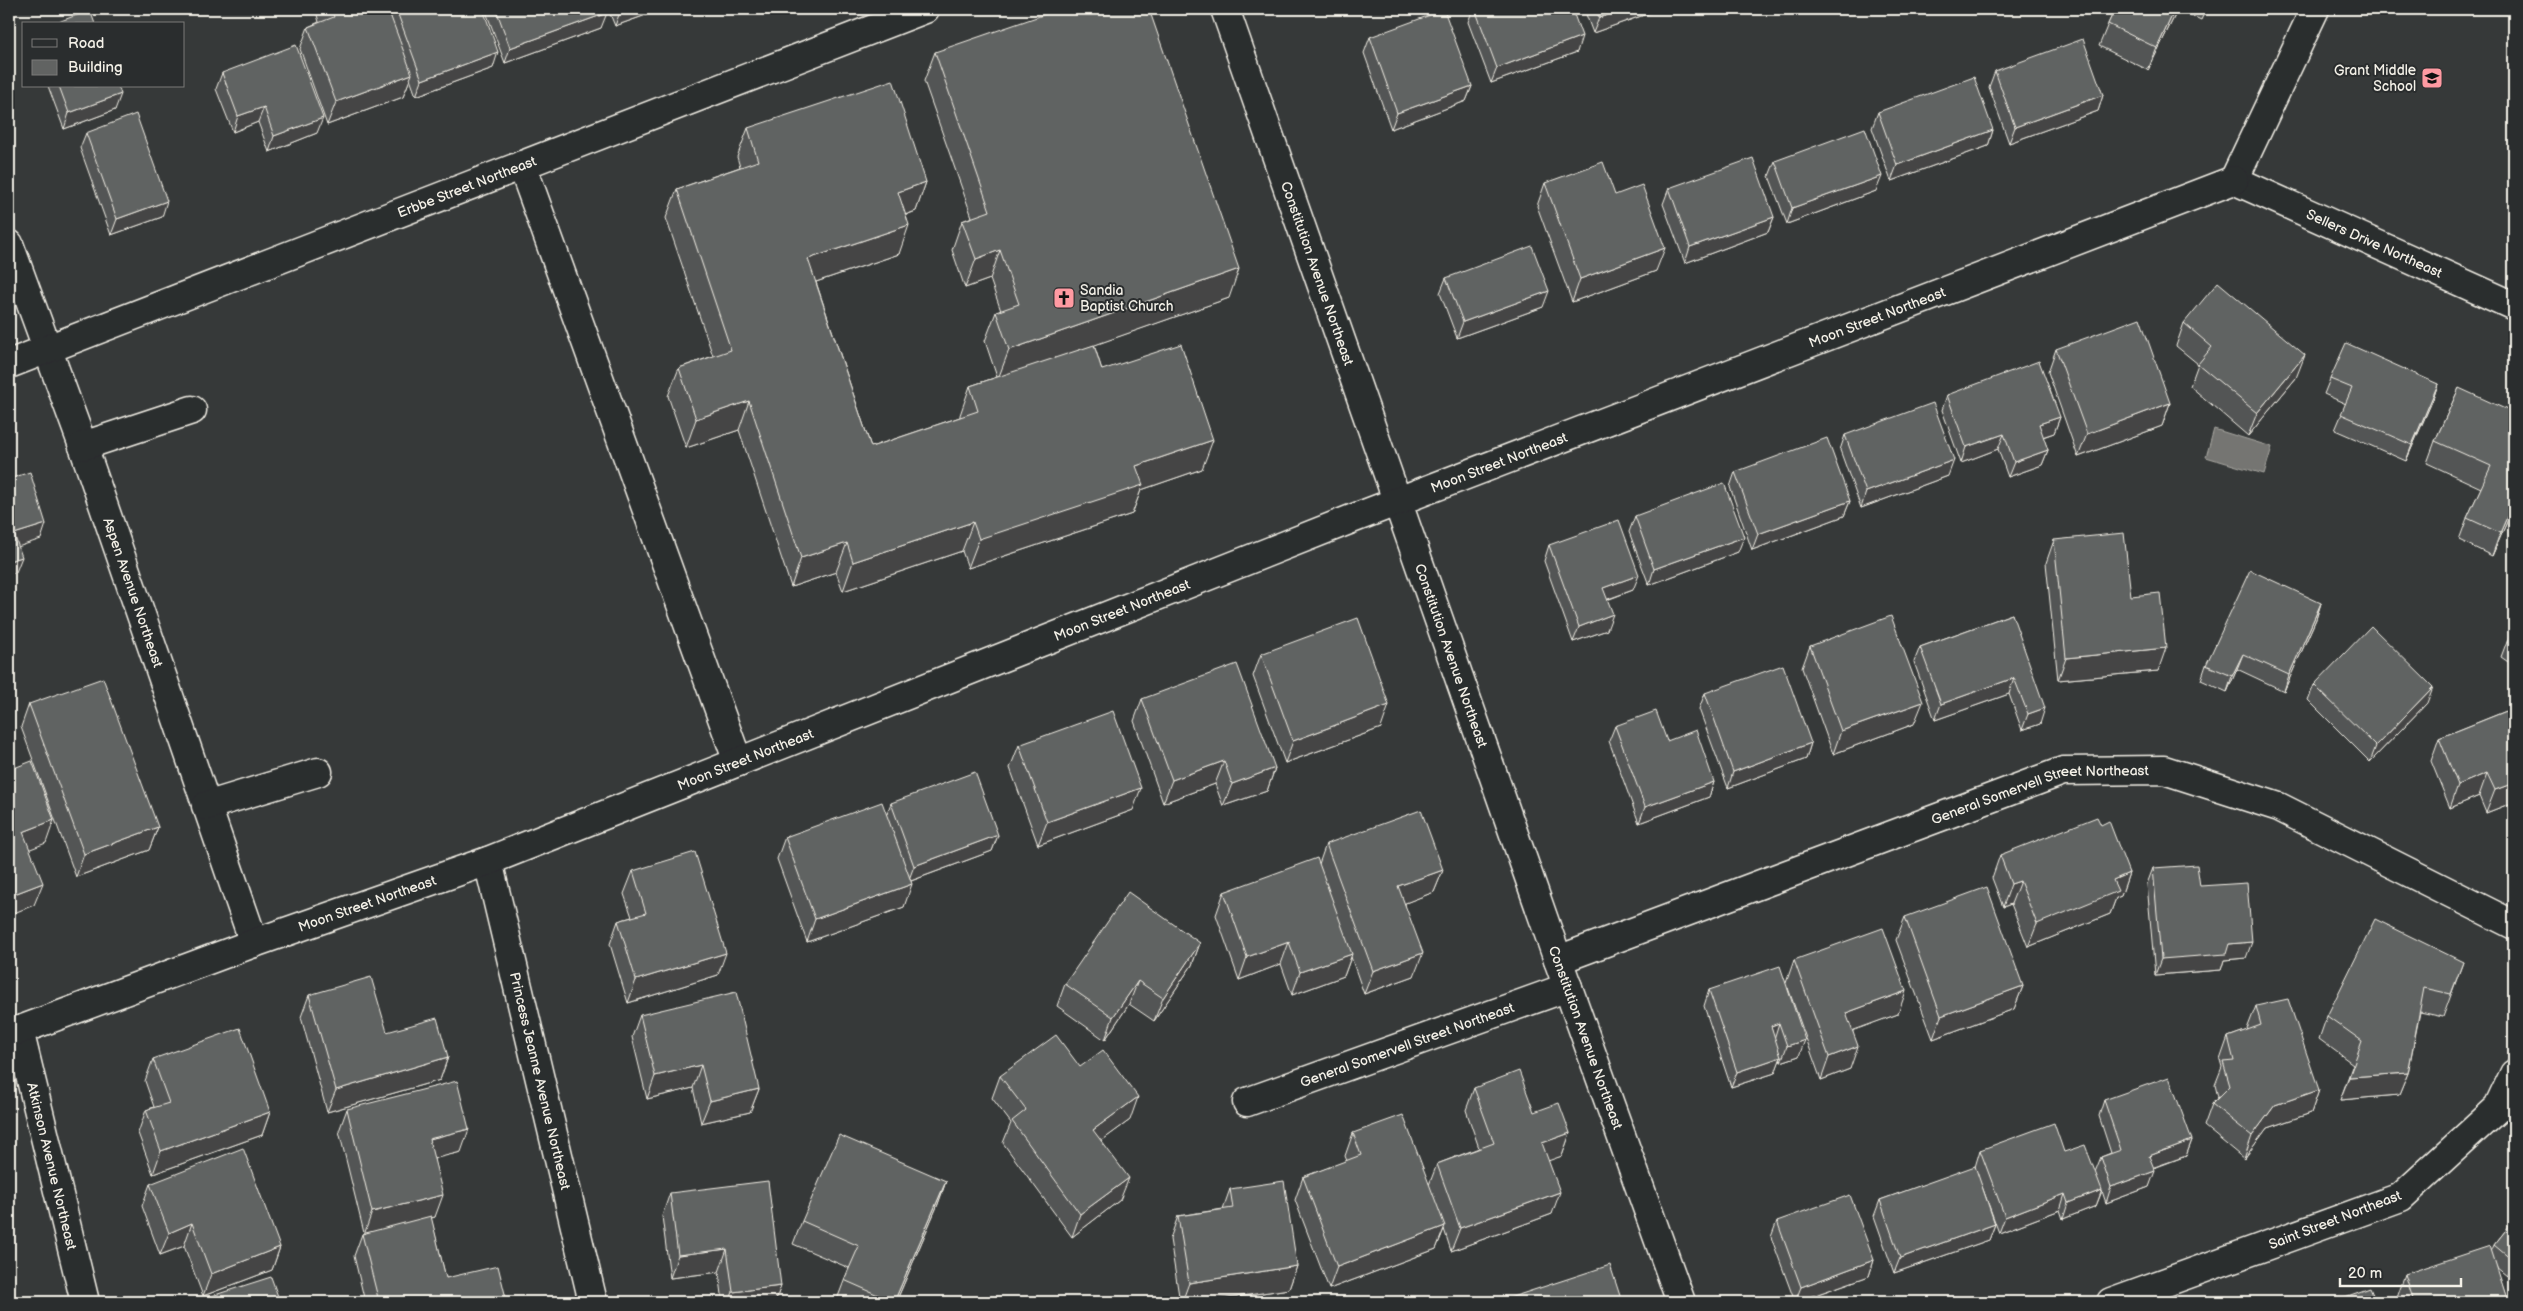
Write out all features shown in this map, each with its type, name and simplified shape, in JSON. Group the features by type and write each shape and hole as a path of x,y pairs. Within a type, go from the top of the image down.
{"street":[{"name":"Erbbe Street Northeast","path":"9,364 925,9"},
{"name":"Constitution Avenue Northeast","path":"1225,9 1558,960 1681,1302"},
{"path":"2234,180 2315,9"},
{"path":"522,165 738,762"},
{"name":"Moon Street Northeast","path":"14,1032 254,943 488,861 1398,502 2234,180"},
{"name":"Sellers Drive Northeast","path":"2234,180 2514,306"},
{"name":"Aspen Avenue Northeast","path":"9,244 83,446 254,943"},
{"path":"83,446 192,410"},
{"name":"General Somervell Street Northeast","path":"1558,960 2063,771 2164,770 2279,807 2514,926"},
{"path":"206,806 318,772"},
{"name":"Princess Jeanne Avenue Northeast","path":"488,861 593,1302"},
{"name":"General Somervell Street Northeast","path":"1247,1102 1568,987"},
{"name":"Atkinson Avenue Northeast","path":"14,1032 85,1302"},
{"name":"Saint Street Northeast","path":"2111,1302 2401,1197 2498,1108 2514,1074"}],"shaded area":[{"path":"2214,429 2272,447 2264,474 2206,457"}],"building":[{"path":"331,9 388,9 412,74 336,102 308,27 334,17"},
{"path":"396,9 483,9 498,52 422,80"},
{"path":"496,9 605,9 607,13 510,48"},
{"path":"1060,9 1149,9 1239,269 1009,350 996,312 1019,304 1000,250 976,259 962,221 990,211 935,52"},
{"path":"1475,9 1572,9 1582,36 1497,68"},
{"path":"1596,9 1623,9 1599,18"},
{"path":"2115,9 2175,9 2157,48 2108,24"},
{"path":"90,10 94,22 58,22"},
{"path":"1444,10 1472,86 1397,113 1370,37"},
{"path":"2083,39 2103,95 2015,127 1995,71"},
{"path":"296,45 323,118 274,136 264,107 238,116 222,73"},
{"path":"1974,77 1993,130 1897,165 1878,112"},
{"path":"893,80 926,182 898,192 909,225 808,259 871,447 978,411 970,386 1094,345 1102,370 1181,344 1213,440 1136,466 1143,485 979,539 973,522 853,562 847,543 801,558 749,401 696,419 679,368 731,350 677,189 758,161 748,128"},
{"path":"60,88 119,88 121,94 69,113"},
{"path":"136,114 167,201 117,219 86,133"},
{"path":"1865,128 1882,176 1792,208 1775,161"},
{"path":"1753,158 1774,217 1690,247 1669,188"},
{"path":"1603,162 1615,195 1642,185 1665,248 1580,279 1545,183"},
{"path":"1532,246 1549,291 1463,322 1446,278"},
{"path":"2218,282 2305,355 2257,413 2198,364 2212,347 2184,323"},
{"path":"2140,318 2170,403 2087,434 2056,349"},
{"path":"2346,343 2438,384 2412,445 2341,414 2352,388 2330,379"},
{"path":"2039,361 2060,417 2039,424 2048,450 2014,462 2004,434 1966,447 1947,395"},
{"path":"2459,388 2514,413 2514,501 2500,533 2467,518 2491,466 2435,441"},
{"path":"1933,403 1954,460 1866,492 1845,435"},
{"path":"1827,438 1850,501 1758,534 1735,472"},
{"path":"30,472 46,524 14,534 22,557 9,561 9,479"},
{"path":"1724,483 1744,537 1654,569 1635,516"},
{"path":"1619,520 1639,575 1603,588 1613,614 1579,627 1549,545"},
{"path":"2124,533 2131,596 2160,593 2166,648 2066,658 2054,540"},
{"path":"2250,570 2321,603 2289,675 2243,654 2232,676 2206,665"},
{"path":"2012,614 2045,708 2028,714 2014,678 1941,704 1920,647"},
{"path":"1891,616 1923,702 1841,731 1810,646"},
{"path":"1358,618 1389,705 1293,741 1261,654"},
{"path":"2371,626 2433,687 2376,746 2314,685"},
{"path":"2514,631 2514,646 2507,641"},
{"path":"1237,664 1275,768 1232,784 1224,761 1172,780 1142,699"},
{"path":"1783,665 1811,743 1733,772 1705,693"},
{"path":"103,678 158,827 84,854 29,704"},
{"path":"2514,708 2514,783 2495,790 2487,773 2458,785 2439,738"},
{"path":"1113,711 1141,788 1047,822 1019,745"},
{"path":"1656,711 1667,741 1696,730 1714,782 1645,807 1615,726"},
{"path":"32,761 54,820 23,832 43,883 9,896 9,770"},
{"path":"975,772 998,835 914,866 891,803"},
{"path":"882,802 912,884 815,919 785,837"},
{"path":"1421,810 1443,870 1398,886 1423,953 1373,971 1326,844"},
{"path":"2097,817 2101,825 2109,821 2129,873 2113,880 2118,891 2037,924 2020,881 2011,884 2000,855"},
{"path":"695,852 726,953 636,980 618,921 646,913 633,871"},
{"path":"1317,858 1352,954 1300,972 1289,942 1247,957 1224,892"},
{"path":"2197,865 2200,886 2247,883 2252,942 2229,944 2226,954 2161,959 2153,868"},
{"path":"1987,887 2023,986 1941,1016 1905,917"},
{"path":"1128,892 1200,943 1163,998 1138,981 1113,1017 1065,984"},
{"path":"2375,919 2463,962 2451,994 2424,988 2408,1073 2349,1077 2362,1041 2327,1016"},
{"path":"1883,928 1906,991 1846,1013 1858,1046 1829,1057 1794,960"},
{"path":"1780,966 1805,1040 1787,1046 1779,1023 1771,1026 1781,1057 1737,1072 1709,990"},
{"path":"371,977 387,1032 437,1018 448,1057 336,1090 309,995"},
{"path":"736,992 759,1089 710,1101 701,1065 655,1076 640,1015"},
{"path":"2288,999 2319,1090 2275,1105 2252,1136 2212,1104 2230,1086 2223,1062 2234,1061 2228,1037 2261,1025 2256,1006"},
{"path":"240,1028 270,1112 161,1151 146,1110 169,1103 153,1059"},
{"path":"1056,1035 1080,1067 1103,1050 1138,1097 1093,1130 1129,1178 1080,1214 1012,1121 1026,1110 1000,1076"},
{"path":"1519,1071 1534,1112 1559,1103 1570,1133 1542,1143 1560,1192 1460,1228 1437,1164 1494,1143 1474,1088"},
{"path":"2169,1077 2192,1140 2149,1156 2155,1171 2111,1187 2101,1157 2121,1150 2104,1100"},
{"path":"457,1081 469,1129 429,1139 443,1195 372,1212 347,1109"},
{"path":"1403,1115 1445,1226 1337,1267 1303,1177 1361,1155 1353,1133"},
{"path":"2054,1123 2064,1152 2085,1145 2102,1190 2068,1203 2065,1194 2005,1217 1980,1150"},
{"path":"839,1135 946,1181 894,1302 844,1280 859,1246 802,1221"},
{"path":"243,1148 280,1247 211,1274 192,1223 169,1233 150,1184"},
{"path":"1975,1166 1995,1224 1900,1258 1880,1200"},
{"path":"768,1181 781,1286 733,1292 727,1249 678,1255 670,1193"},
{"path":"1284,1181 1297,1266 1189,1283 1178,1216 1233,1208 1230,1189"},
{"path":"1850,1195 1874,1260 1801,1287 1777,1221"},
{"path":"431,1216 446,1278 498,1266 507,1302 379,1302 362,1234"},
{"path":"2514,1220 2514,1258 2512,1260 2494,1245"},
{"path":"2490,1246 2508,1302 2414,1302 2405,1274"},
{"path":"1610,1265 1622,1302 1497,1302"},
{"path":"271,1277 280,1302 193,1302"},
{"path":"2370,1288 2376,1302 2331,1302"}],"place":[{"name":"Grant Middle School","path":"2432,78"},
{"name":"Sandia Baptist Church","path":"1064,298"}]}
